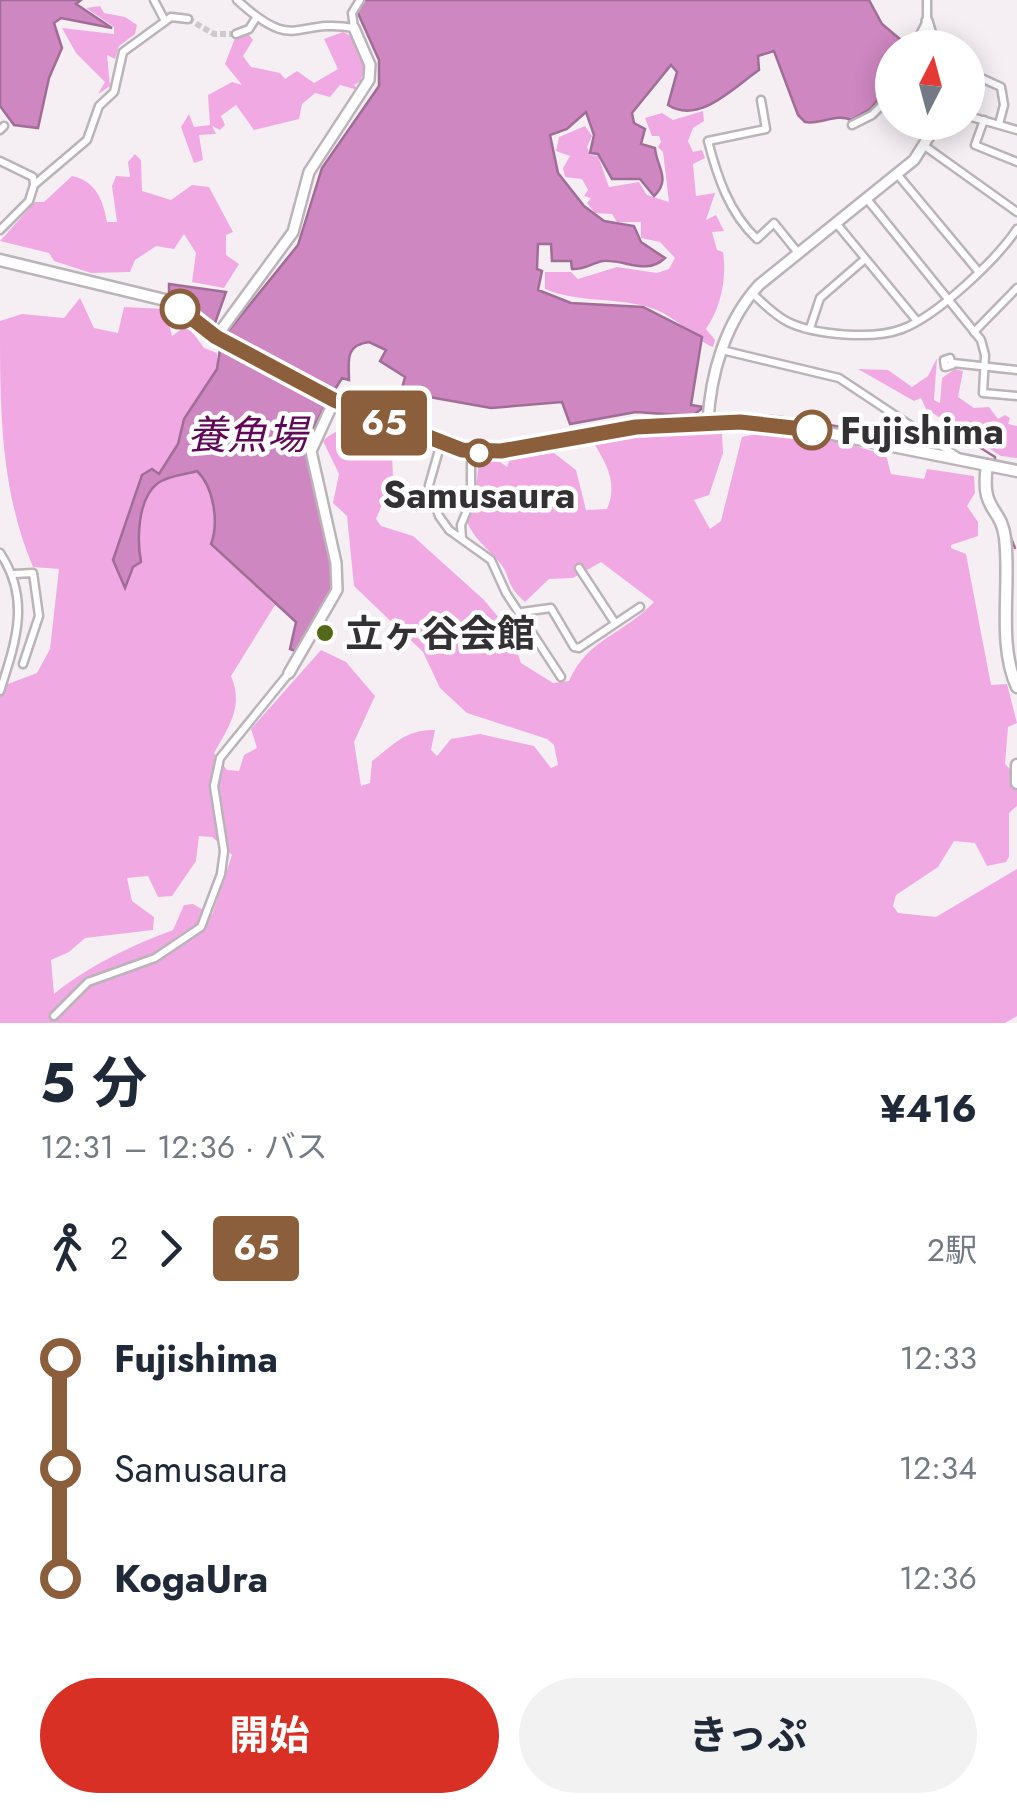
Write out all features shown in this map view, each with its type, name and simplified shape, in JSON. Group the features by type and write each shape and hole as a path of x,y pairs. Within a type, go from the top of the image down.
{"main road":[{"path":"0,261 165,300 216,337 334,400 471,452 518,448 594,432 708,416 812,430 1017,471"},
{"path":"987,464 986,502 1005,534 1009,660 1017,687"},
{"path":"1017,765 1017,783"}],"street":[{"path":"154,0 165,21"},
{"path":"237,0 256,18 290,33 336,24 354,28"},
{"path":"216,337 293,232 309,172 368,80 370,65 354,28 352,13 360,0"},
{"path":"927,0 930,30"},
{"path":"236,34 249,29 256,18"},
{"path":"34,186 88,140 99,106 114,92 123,52 165,21 188,19"},
{"path":"923,30 927,21"},
{"path":"985,80 1000,87 1004,105 999,124"},
{"path":"761,100 766,128 708,141 717,176 749,231 757,239 774,223 798,254"},
{"path":"852,125 875,112"},
{"path":"985,120 1017,130"},
{"path":"708,416 732,321 752,292 897,174 929,140"},
{"path":"977,140 975,145 1017,162"},
{"path":"926,147 1017,212"},
{"path":"0,161 33,177 34,186 29,201 0,230"},
{"path":"897,174 978,271"},
{"path":"866,199 981,340 985,366 982,393 1017,396"},
{"path":"836,223 916,321"},
{"path":"752,292 773,313 810,328 875,334 916,321 978,271 1017,229"},
{"path":"810,328 820,298 865,259"},
{"path":"974,332 1017,288"},
{"path":"722,350 839,378 963,460"},
{"path":"953,363 1017,370"},
{"path":"54,1016 88,982 155,958 201,926 221,874 224,852 214,786 220,758 289,673 337,590 336,563 311,452 334,400"},
{"path":"441,443 428,485 440,516 491,560 506,593 561,677"},
{"path":"462,538 461,525 471,501 471,452"},
{"path":"0,553 14,574 20,619 0,690"},
{"path":"578,568 615,624"},
{"path":"14,574 34,573 39,616 23,664"},
{"path":"522,612 552,608 574,647 579,648 640,606"}],"shaded area":[{"path":"100,6 104,13 125,17 137,25 135,34 119,46 115,59 107,55 110,86 98,94 105,82 76,53 62,28 114,34 114,27 86,8"},
{"path":"343,32 353,37 364,68 361,81 354,85 358,90 340,85 330,97 315,93 302,104 299,119 254,130 236,105 221,116 225,125 220,130 212,126 216,134 199,135 203,160 194,163 181,127 189,114 194,127 210,125 208,95 232,82 242,85 225,64 235,38 249,35 253,40 243,56 251,67 280,73 285,79 297,71 314,83 338,69 324,39"},
{"path":"703,111 704,121 693,128 688,141 693,152 702,150 705,158 693,164 696,196 715,193 706,220 716,215 724,231 712,232 717,250 723,252 724,272 719,302 706,329 715,340 713,347 648,307 545,289 545,272 571,272 578,279 617,267 657,273 669,269 675,258 660,242 641,238 641,222 617,222 612,214 595,213 587,203 591,198 584,196 588,190 582,179 565,177 563,168 570,156 556,151 559,137 585,126 592,136 587,147 590,155 598,156 609,187 639,182 647,195 669,202 663,152 658,147 661,142 659,136 652,136 645,118 662,113 673,120"},
{"path":"135,154 141,160 142,191 171,200 192,185 209,187 233,232 226,235 226,255 239,264 224,288 192,282 196,253 184,234 174,249 156,246 135,260 130,272 91,273 54,261 49,253 0,241 35,202 44,202 72,176 87,182 97,193 107,222 117,222 112,186 116,176 130,177 128,162"},
{"path":"80,298 94,328 118,333 124,307 165,309 172,336 187,325 204,348 217,353 217,369 184,419 178,444 158,474 142,475 124,528 133,567 141,562 140,520 151,490 167,478 197,471 213,506 215,526 211,544 275,605 231,676 235,707 214,753 227,770 239,771 244,755 257,748 251,729 321,650 346,662 375,696 354,742 361,786 370,783 372,761 400,739 425,730 435,730 431,750 437,756 451,739 480,734 534,746 551,768 558,765 554,745 547,739 467,713 440,688 423,652 354,586 347,516 333,503 339,474 323,441 338,431 366,427 390,438 382,449 392,455 393,478 376,519 381,526 413,536 484,600 510,631 521,663 553,683 569,681 586,655 654,602 601,562 573,578 549,579 525,602 466,519 475,502 479,457 495,458 507,467 511,455 550,450 576,470 586,510 607,509 611,483 593,442 598,436 683,428 722,433 723,453 709,495 694,500 710,529 721,521 742,437 779,433 815,436 886,455 891,474 924,479 927,469 974,476 975,493 967,506 978,522 978,536 951,548 966,554 991,685 1007,684 1017,723 1008,727 1005,764 1011,770 1017,769 1017,806 1009,813 1009,857 1006,862 987,866 975,843 954,841 938,867 896,895 893,906 898,913 936,917 1017,869 1017,1016 1005,1023 0,1023 0,687 37,673 50,649 59,569 33,567 14,508 4,447 0,321 22,314 64,318","holes":["199,836 212,837 232,855 212,915 193,904 184,905 173,930 110,958 54,994 51,960 69,952 85,938 153,930 154,917 132,901 127,878 148,876 158,897 172,896 196,861"]},
{"path":"937,358 934,400 940,403 942,378 955,369 963,371 958,397 974,408 989,407 998,419 1005,415 1010,418 1008,424 1017,426 1017,458 1001,456 926,409 921,398 914,401 858,369 888,370 912,387 928,376"}],"water":[{"path":"0,0 81,0 76,4 112,28 61,18 54,23 62,48 49,78 38,128 14,125 0,106"},
{"path":"364,0 869,0 889,30 875,30 875,103 851,120 805,122 798,115 774,51 758,56 759,70 727,94 692,110 668,105 677,72 671,65 632,113 634,123 645,129 641,144 655,148 662,172 662,184 654,196 640,179 612,179 598,154 590,153 594,135 586,112 567,129 550,135 558,173 584,206 604,221 634,226 641,242 665,258 650,266 603,261 572,269 571,261 552,261 551,244 538,244 537,269 542,271 538,290 571,303 643,307 702,337 691,405 704,407 692,416 636,412 570,424 562,402 491,408 401,392 405,377 380,361 386,350 369,342 352,351 349,380 342,378 334,391 226,334 298,245 322,168 379,86 379,60 357,11"},
{"path":"169,284 226,292 214,326 206,325 169,295"},
{"name":"養魚場","path":"220,349 326,404 307,440 307,451 335,578 330,601 297,652 290,649 296,622 211,544 215,526 213,506 197,471 167,478 151,490 140,520 141,562 133,567 125,588 113,560 142,475 152,469 159,474 178,444 184,419 217,369"}],"waterway":[{"path":"692,416 783,417 928,443"},
{"path":"935,438 957,433 995,457 995,461"},
{"path":"1008,531 1015,548"}],"tunnel":[{"path":"188,19 214,34 236,34"}],"bus line":[{"name":"65","path":"180,309 216,337 366,416 462,450 501,451 636,427 740,422 812,430"}],"place":[{"name":"Fujishima","path":"812,430"},
{"name":"Samusaura","path":"479,453"},
{"name":"立ヶ谷会館","path":"325,633"}]}
